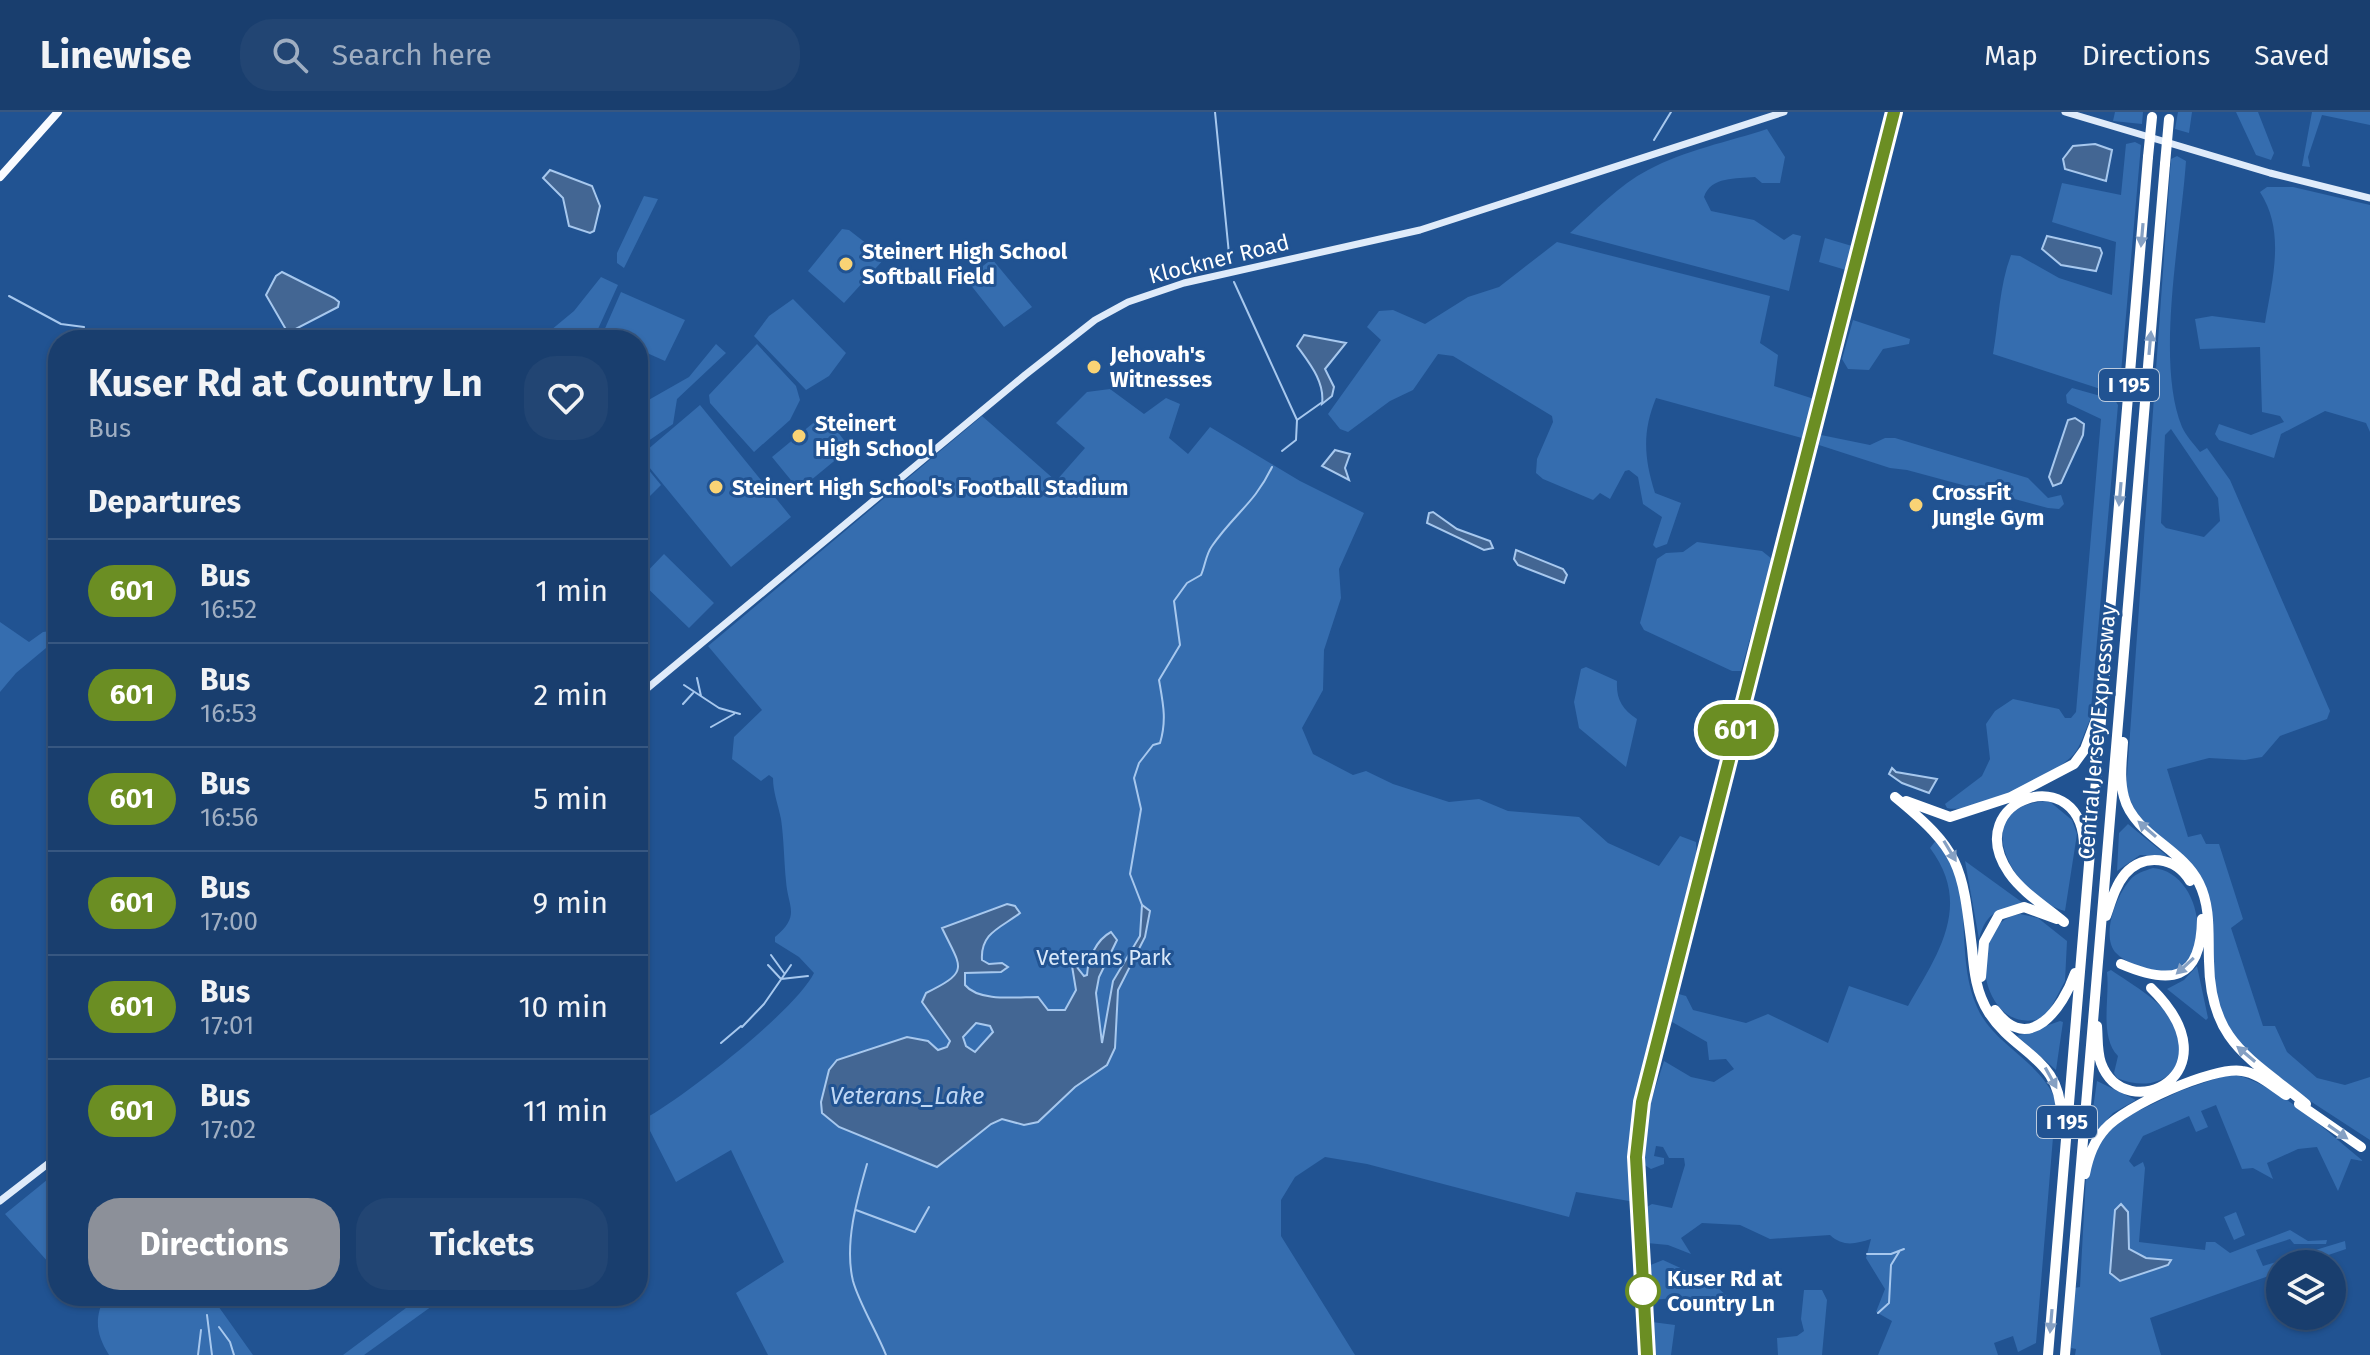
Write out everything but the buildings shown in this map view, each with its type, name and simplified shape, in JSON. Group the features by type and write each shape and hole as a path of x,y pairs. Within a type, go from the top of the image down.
{"highway":[{"name":"Central Jersey Expressway","path":"2048,1355 2152,114"},
{"name":"Central Jersey Expressway","path":"2065,1355 2169,115"},
{"path":"2053,1287 2061,1108 2058,1091 2046,1067 1999,1025 1983,1003 1975,980 1965,887 1954,856 1935,830 1893,796 1935,814 1957,816 2011,797 2074,764 2085,749 2098,713 2110,612"},
{"path":"2127,614 2121,780 2126,804 2139,823 2184,861 2200,886 2208,915 2210,992 2223,1030 2235,1045 2306,1104"},
{"path":"2081,956 2063,1003 2041,1024 2022,1027 2009,1023 1999,1015 1988,998 1981,963 1984,942 1994,919 2005,911 2024,907 2064,922 2013,878 2000,856 1998,828 2004,814 2018,801 2038,795 2052,797 2070,807 2078,818 2084,839 2084,922"},
{"path":"2099,945 2115,891 2130,870 2156,859 2180,868 2189,879 2200,909 2200,940 2192,962 2182,971 2164,978 2151,977 2121,964"},
{"path":"2096,986 2101,1064 2121,1087 2142,1092 2162,1087 2174,1078 2185,1051 2177,1018 2151,988"},
{"path":"2069,1299 2091,1153 2112,1122 2139,1105 2219,1072 2241,1071 2264,1080 2361,1147"}],"main road":[{"path":"0,177 58,112"},
{"name":"Klockner Road","path":"648,688 1021,378 1095,320 1128,302 1184,283 1420,230 1784,112"},
{"path":"2065,112 2267,172 2370,198"},
{"path":"0,1201 48,1164"}],"green space":[{"path":"2115,112 2143,112 2142,124 2113,121"},
{"path":"2178,112 2192,112 2189,133 2175,129"},
{"path":"2236,112 2258,112 2274,153 2271,160 2256,155"},
{"path":"2312,112 2370,112 2370,125 2322,115 2308,157 2310,167 2302,166"},
{"path":"1767,129 1785,157 1780,183 1762,183 1755,177 1725,180 1712,185 1704,197 1711,211 1754,220 1784,240 1793,234 1801,236 1789,291 1570,233 1617,191 1648,170 1692,152"},
{"path":"2135,142 2141,145 2119,395 1993,354 2002,291 2011,255 2020,256 2059,278 2112,295 2116,242 2052,222 2062,183 2121,195 2126,144"},
{"path":"2177,156 2186,161 2170,333 2174,400 2188,437 2200,452 2207,448 2230,480 2330,711 2327,719 2280,736 2262,757 2245,760 2209,758 2167,769 2188,837 2201,834 2206,844 2219,844 2243,919 2231,928 2263,1026 2275,1026 2287,1052 2317,1078 2345,1085 2370,1077 2370,1140 2307,1099 2237,1043 2216,1004 2206,891 2138,817 2126,790 2171,159","holes":["2171,429 2218,498 2220,521 2204,537 2166,528 2161,523 2165,435"]},
{"path":"2267,187 2293,187 2370,205 2370,432 2366,423 2325,411 2281,434 2274,458 2219,440 2215,434 2219,424 2251,435 2284,422 2280,416 2262,412 2260,347 2200,349 2195,319 2212,316 2265,323 2275,256 2273,223 2260,192"},
{"path":"644,196 658,199 624,268 617,263 617,253"},
{"name":"Steinert High School Softball Field","path":"842,229 849,230 885,258 844,303 808,271"},
{"path":"1825,238 1852,246 1846,270 1819,262"},
{"path":"1557,242 1770,296 1760,343 1778,355 1774,386 1814,399 1802,438 1656,398 1647,434 1651,480 1655,493 1681,503 1667,544 1656,548 1653,545 1662,517 1643,504 1638,477 1629,470 1625,471 1610,499 1600,493 1593,500 1543,479 1536,473 1537,459 1553,422 1552,416 1453,356 1438,354 1413,390 1390,401 1348,432 1340,429 1328,414 1381,340 1367,327 1379,311 1393,310 1425,324 1468,297 1499,287"},
{"path":"992,259 1032,307 1004,327 966,279"},
{"path":"601,277 618,285 598,330 551,330 574,311"},
{"path":"621,292 685,320 665,361 648,353 648,330 604,330"},
{"path":"793,299 846,353 829,376 806,390 754,336 769,316"},
{"path":"1853,320 1910,339 1909,344 1883,349 1869,370 1848,369 1842,359"},
{"path":"716,344 726,353 677,399 673,424 648,441 648,400 689,377"},
{"path":"757,344 796,386 800,400 790,420 754,452 710,403 709,395"},
{"path":"2072,388 2115,400 2118,405 2090,720 2074,754 2050,773 1994,800 1960,809 1947,808 1945,804 1982,776 1990,759 1986,724 1995,711 2013,699 2059,709 2065,718 2071,718 2076,712 2101,419 2067,403 2066,395"},
{"name":"Veterans Park","path":"1110,389 1144,414 1166,398 1180,404 1169,438 1188,454 1210,427 1300,481 1364,513 1339,569 1341,598 1324,650 1323,690 1302,728 1313,754 1353,775 1366,771 1393,784 1449,802 1479,799 1508,811 1579,817 1608,843 1659,866 1680,836 1696,842 1697,864 1637,1106 1633,1133 1635,1202 1576,1192 1569,1217 1367,1164 1325,1157 1295,1177 1281,1200 1281,1236 1355,1355 768,1355 736,1293 784,1262 731,1150 676,1182 648,1127 648,1117 684,1093 763,1030 803,989 814,973 799,957 775,942 775,937 788,923 791,911 781,819 773,778 769,775 761,781 732,759 734,737 762,710 708,646 982,416 1056,481 1085,448 1056,423 1087,392"},
{"name":"Steinert High School's Football Stadium","path":"700,405 791,517 731,567 648,466 648,449"},
{"path":"824,414 850,448 799,490 772,457"},
{"path":"1821,435 1870,445 1885,438 1895,438 2028,478 2048,498 2061,495 2064,504 2059,509 2048,508 1890,468 1819,445"},
{"path":"648,469 661,485 648,498"},
{"path":"1697,542 1762,551 1772,559 1741,671 1732,671 1644,630 1640,623 1657,559 1666,553 1683,552"},
{"path":"664,554 714,603 689,628 648,589 648,571"},
{"path":"0,622 29,642 48,631 48,646 16,673 0,692"},
{"path":"1586,667 1617,681 1621,703 1637,719 1626,767 1579,728 1574,702 1581,669"},
{"path":"2049,801 2072,820 2077,834 2065,911 2046,903 2028,889 2014,872 2005,853 2003,834 2008,818 2023,806"},
{"path":"2128,824 2166,856 2140,855 2117,871 2119,833"},
{"path":"1937,839 1950,859 1960,888 1965,957 1977,1007 1994,1032 2040,1075 2056,1101 2036,1343 2018,1352 2013,1336 1994,1343 1998,1355 1878,1355 1892,1321 1876,1312 1885,1289 1866,1258 1871,1239 1849,1243 1830,1235 1770,1239 1740,1225 1702,1223 1681,1238 1691,1254 1668,1245 1647,1243 1645,1208 1652,1204 1672,1208 1685,1165 1684,1158 1669,1158 1663,1147 1656,1146 1654,1156 1664,1158 1664,1164 1651,1169 1643,1164 1643,1126 1664,1061 1691,1077 1714,1082 1734,1069 1726,1059 1709,1060 1707,1042 1667,1019 1675,993 1686,996 1693,1010 1746,1023 1768,1014 1828,1043 1849,986 1908,1006 1939,948 1950,909 1949,889 1943,869 1930,848"},
{"path":"1965,861 2023,903 1990,917 1979,939"},
{"path":"2153,868 2168,872 2180,881 2189,894 2197,926 2196,943 2190,957 2179,969 2161,976 2130,963 2115,952 2110,935 2112,915 2125,887 2140,872"},
{"path":"2020,914 2038,918 2067,941 2065,981 2046,1017 2024,1020 2006,1013 1993,998 1986,979 1985,957 1990,938 2001,922"},
{"path":"2197,966 2206,1020 2167,989 2184,980"},
{"path":"2111,970 2153,1000 2173,1022 2180,1052 2177,1064 2161,1080 2133,1083 2117,1078 2114,1073 2118,1056 2112,1048 2106,1017 2107,972"},
{"path":"2063,1022 2056,1070 2017,1036"},
{"path":"2229,1074 2246,1078 2282,1096 2363,1161 2351,1159 2338,1191 2317,1147 2298,1149 2267,1163 2273,1179 2253,1168 2242,1169 2216,1105 2201,1111 2208,1127 2196,1132 2189,1116 2143,1136 2129,1161 2134,1167 2143,1162 2145,1168 2139,1242 2205,1250 2206,1242 2215,1242 2230,1253 2290,1230 2308,1241 2327,1240 2326,1244 2294,1244 2290,1239 2256,1250 2263,1266 2266,1265 2266,1277 2150,1318 2161,1355 2075,1355 2076,1349 2071,1348 2074,1288 2080,1287 2086,1176 2095,1147 2117,1121 2180,1091"},
{"path":"2097,1081 2136,1100 2113,1113 2093,1136 2090,1130"},
{"path":"48,1179 48,1262 5,1214"},
{"path":"2236,1212 2245,1235 2234,1240 2224,1217"},
{"path":"2345,1241 2346,1249 2343,1250 2315,1250"},
{"path":"1663,1260 1713,1283 1735,1304 1734,1309 1677,1298 1650,1300 1648,1266"},
{"path":"1804,1290 1822,1290 1827,1300 1822,1355 1778,1355 1777,1338 1797,1336 1804,1331 1801,1319"},
{"path":"101,1306 218,1306 253,1355 109,1355 101,1340"},
{"path":"409,1306 432,1306 364,1355 343,1355"},
{"path":"1652,1322 1675,1325 1671,1355 1656,1355"}],"water":[{"path":"2095,144 2112,150 2106,181 2065,169 2063,159 2073,146"},
{"path":"550,170 592,186 600,206 594,231 590,233 569,226 563,198 543,178"},
{"path":"2047,236 2100,248 2102,253 2096,271 2061,265 2042,249"},
{"path":"282,272 334,298 339,302 338,307 294,330 286,330 266,295 276,276"},
{"path":"1304,335 1346,343 1325,369 1334,387 1332,396 1322,404 1319,381 1297,346"},
{"path":"2075,418 2084,424 2083,435 2061,483 2053,486 2049,477 2068,420"},
{"path":"1335,450 1350,454 1345,468 1349,480 1322,466"},
{"path":"1433,512 1457,529 1490,541 1493,548 1484,550 1427,523 1429,513"},
{"path":"1516,550 1563,569 1567,575 1564,583 1518,565 1514,559"},
{"path":"1892,768 1896,772 1937,779 1929,793 1902,783 1889,774"},
{"name":"Veterans_Lake","path":"1007,904 1015,906 1020,913 994,931 982,951 982,960 1008,967 1001,972 965,973 965,985 989,996 1038,997 1048,1010 1065,1010 1076,990 1072,966 1076,966 1084,976 1087,975 1094,950 1111,932 1117,940 1099,977 1096,993 1102,1043 1113,981 1140,936 1142,905 1150,911 1145,937 1118,990 1115,1048 1107,1065 1075,1087 1038,1122 1024,1125 1002,1119 991,1124 937,1167 839,1127 822,1113 821,1102 829,1070 837,1060 907,1037 928,1041 938,1050 947,1047 950,1041 922,1002 926,993 950,979 958,967 942,928","holes":["976,1023 990,1026 993,1032 975,1052 966,1046 963,1037"]},
{"path":"2121,1204 2128,1212 2129,1249 2146,1258 2171,1260 2168,1265 2120,1281 2110,1273 2115,1210"}],"waterway":[{"path":"1215,112 1230,264"},
{"path":"1654,140 1671,112"},
{"path":"1234,282 1297,420"},
{"path":"9,296 61,324 84,327"},
{"path":"1282,451 1296,440 1297,420 1321,403"},
{"path":"1142,905 1130,874 1141,809 1134,778 1139,763 1153,745 1160,743 1162,735 1164,712 1159,680 1180,645 1174,601 1187,583 1201,575 1212,546 1259,490 1272,467"},
{"path":"697,678 701,696"},
{"path":"684,685 719,708 740,714"},
{"path":"683,704 693,693"},
{"path":"711,727 734,714"},
{"path":"771,955 784,973"},
{"path":"768,965 781,979 808,976"},
{"path":"742,1027 764,1004 791,965"},
{"path":"721,1043 741,1026"},
{"path":"867,1164 853,1222 851,1267 856,1290 886,1355"},
{"path":"856,1210 915,1232 929,1207"},
{"path":"1867,1254 1891,1254 1904,1249"},
{"path":"1878,1313 1889,1303 1891,1265 1899,1252"},
{"path":"207,1315 212,1355"},
{"path":"219,1327 230,1342 234,1355"},
{"path":"198,1355 201,1330"}],"bus line":[{"name":"601","path":"1647,1355 1636,1157 1642,1102 1894,112"}],"place":[{"name":"Steinert High School Softball Field","path":"846,264"},
{"name":"Jehovah's Witnesses","path":"1094,367"},
{"name":"Steinert High School","path":"799,436"},
{"name":"Steinert High School's Football Stadium","path":"716,487"},
{"name":"CrossFit Jungle Gym","path":"1916,505"},
{"name":"Kuser Rd at Country Ln","path":"1643,1291"}]}
